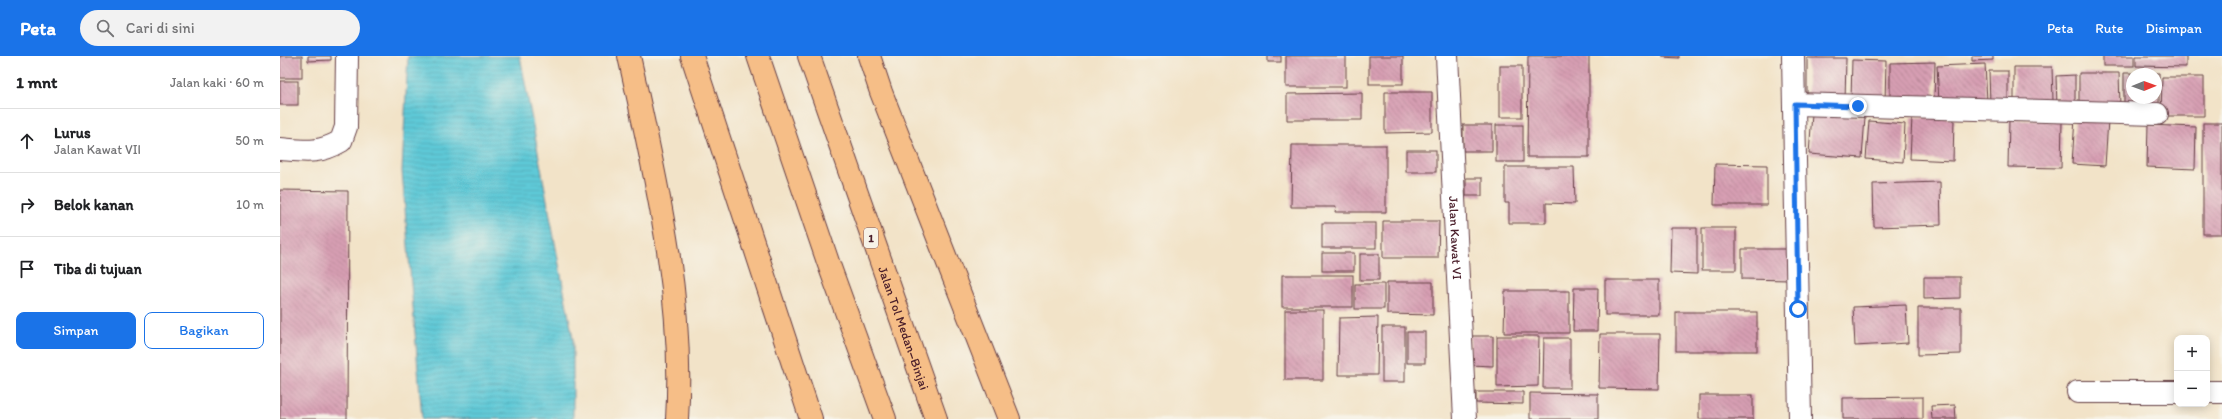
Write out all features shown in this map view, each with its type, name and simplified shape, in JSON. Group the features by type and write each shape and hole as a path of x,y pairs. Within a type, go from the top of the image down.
{"highway":[{"path":"629,56 656,182 674,298 678,346 677,419"},
{"path":"692,56 811,419"},
{"path":"758,56 825,254 885,419"},
{"name":"Jalan Tol Medan–Binjai","path":"809,56 936,419"},
{"path":"869,56 881,92 1009,419"}],"street":[{"path":"280,149 318,151 329,148 341,141 346,127 347,56"},
{"name":"Jalan Kawat VI","path":"1447,56 1465,419"},
{"path":"1793,56 1800,419"},
{"path":"1795,104 2157,114"},
{"path":"2078,392 2174,392"},
{"path":"2210,392 2222,392"}],"water":[{"path":"408,56 520,56 573,339 573,419 422,419 402,171"}],"building":[{"path":"280,56 302,56 302,78 280,78"},
{"path":"308,56 331,56 331,60 308,61"},
{"path":"1268,56 1281,56 1281,62 1268,62"},
{"path":"1286,56 1346,56 1346,87 1286,87"},
{"path":"1369,56 1403,56 1403,84 1369,84"},
{"path":"1528,56 1589,56 1589,157 1527,157"},
{"path":"1679,56 1679,58 1662,57"},
{"path":"1972,56 1993,56 1993,60 1972,61"},
{"path":"2103,56 2134,56 2134,66 2103,66"},
{"path":"2136,56 2186,56 2186,67 2136,66"},
{"path":"1807,58 1846,58 1845,101 1807,100"},
{"path":"1852,60 1886,61 1885,102 1851,101"},
{"path":"1935,62 1934,101 1890,102 1890,63"},
{"path":"1985,64 1987,101 1939,102 1937,66"},
{"path":"1500,66 1522,66 1522,117 1500,117"},
{"path":"2014,67 2052,67 2053,101 2014,101"},
{"path":"1989,71 2008,71 2008,104 1990,104"},
{"path":"2079,73 2119,73 2120,107 2079,107"},
{"path":"2124,73 2126,73 2126,104 2159,104 2159,108 2124,107"},
{"path":"2075,75 2075,107 2057,107 2056,76"},
{"path":"2162,77 2204,77 2204,116 2161,116"},
{"path":"280,81 298,81 298,105 280,105"},
{"path":"1385,92 1432,92 1432,132 1385,133"},
{"path":"1362,93 1362,120 1287,120 1287,94"},
{"path":"1812,114 1865,117 1862,158 1809,154"},
{"path":"1912,117 1954,119 1953,161 1910,159"},
{"path":"2075,118 2108,120 2105,166 2072,164"},
{"path":"2009,120 2062,121 2061,168 2008,167"},
{"path":"1869,121 1905,124 1903,162 1866,159"},
{"path":"2203,123 2222,123 2222,234 2203,234"},
{"path":"1463,125 1492,125 1492,151 1463,151"},
{"path":"1496,125 1523,125 1523,162 1496,162"},
{"path":"2148,125 2196,127 2195,169 2147,167"},
{"path":"1292,145 1386,145 1386,212 1335,212 1336,207 1291,207"},
{"path":"1406,150 1436,150 1436,172 1406,172"},
{"path":"1715,164 1767,165 1767,205 1714,205"},
{"path":"1505,167 1574,167 1575,204 1546,203 1546,223 1509,223 1509,203 1505,203"},
{"path":"1466,178 1482,178 1482,196 1466,196"},
{"path":"1940,182 1941,225 1874,227 1873,184"},
{"path":"280,190 348,191 347,419 280,419"},
{"path":"1383,221 1439,221 1438,258 1383,258"},
{"path":"1322,223 1376,223 1376,248 1322,248"},
{"path":"1671,228 1697,228 1697,274 1670,273"},
{"path":"1702,228 1736,228 1736,270 1702,270"},
{"path":"1742,249 1790,249 1790,280 1742,279"},
{"path":"1322,253 1354,253 1354,271 1322,271"},
{"path":"1360,254 1379,254 1379,280 1360,280"},
{"path":"1282,275 1353,275 1353,307 1282,307"},
{"path":"1924,277 1960,277 1960,298 1924,299"},
{"path":"1605,280 1659,280 1659,315 1605,315"},
{"path":"1387,282 1433,282 1433,315 1387,314"},
{"path":"1355,284 1384,284 1384,309 1355,309"},
{"path":"1574,288 1598,288 1597,331 1573,331"},
{"path":"1505,291 1569,291 1569,333 1504,333"},
{"path":"1906,305 1908,343 1855,346 1853,307"},
{"path":"1918,308 1961,308 1961,354 1918,355"},
{"path":"1285,310 1323,310 1323,380 1285,380"},
{"path":"1676,312 1757,312 1757,351 1676,351"},
{"path":"1378,317 1377,375 1338,375 1339,318"},
{"path":"1382,327 1405,327 1405,382 1382,382"},
{"path":"1407,332 1425,332 1425,363 1407,363"},
{"path":"1600,334 1660,334 1659,389 1599,388"},
{"path":"1470,336 1493,336 1493,366 1470,365"},
{"path":"1497,336 1539,336 1538,386 1497,387"},
{"path":"1544,338 1570,338 1570,388 1543,388"},
{"path":"1476,392 1523,392 1523,404 1476,403"},
{"path":"1530,393 1598,394 1598,419 1530,419"},
{"path":"1699,395 1753,395 1753,419 1699,419"},
{"path":"1923,397 1923,419 1843,419 1843,398"},
{"path":"1955,405 1956,419 1932,419 1931,406"}],"route":[{"path":"1798,309 1795,104 1858,106"}]}
